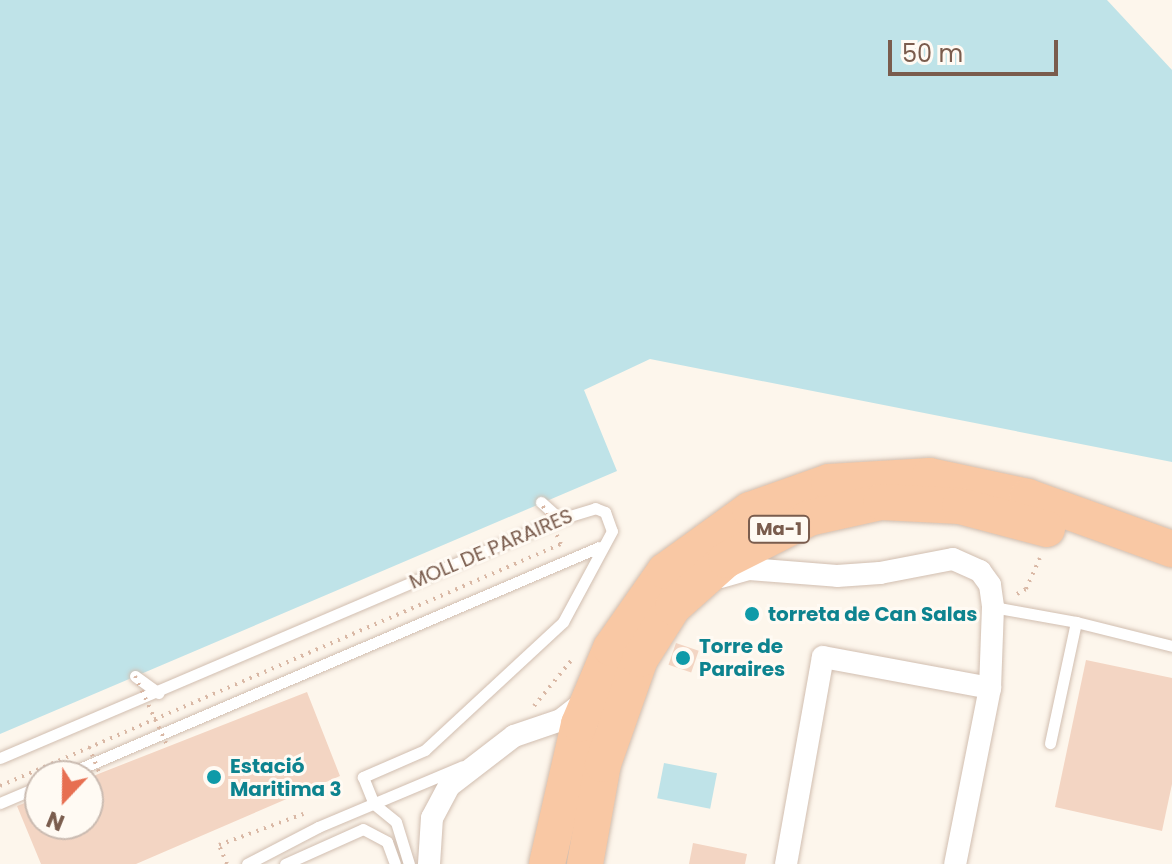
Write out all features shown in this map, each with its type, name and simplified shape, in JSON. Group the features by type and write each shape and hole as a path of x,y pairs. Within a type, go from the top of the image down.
{"highway":[{"name":"Ma-1","path":"547,864 586,701 625,624 679,559 750,510 829,482 905,475 980,484 1052,504 1172,549"},
{"name":"Ma-1","path":"585,864 594,809 630,681 650,640 687,591 743,548 788,526 835,510 894,502 960,506 1011,517 1172,574"}],"street":[{"path":"687,591 749,569 837,576 953,559 980,571 990,585 993,607 990,688 955,864"},
{"path":"786,864 823,657 990,688"},
{"path":"429,864 436,808 456,779 485,756 533,727 561,720 586,701"},
{"path":"533,727 575,738 592,765 594,809"}],"lane":[{"path":"541,502 560,519"},
{"name":"MOLL DE PARAIRES","path":"0,758 560,519 595,508 605,512 612,531 599,547 563,622 425,750 363,777 374,804"},
{"path":"100,760 599,547"},
{"path":"993,607 1076,622 1172,646"},
{"path":"1050,743 1076,622"},
{"path":"135,676 158,693"},
{"path":"247,864 485,756"},
{"path":"0,803 24,793"},
{"path":"374,804 396,822 409,864"},
{"path":"285,864 363,829 387,842 395,864"}],"path":[{"path":"0,786 561,544 541,502"},
{"path":"1017,594 1026,589 1040,558"},
{"path":"135,676 168,747"},
{"path":"89,747 94,760"},
{"path":"219,845 227,864"}],"water":[{"path":"0,0 1107,0 1172,70 1172,462 650,359 584,390 617,471 0,734"},
{"path":"664,763 717,773 710,809 657,798"}],"building":[{"name":"torreta de Can Salas","path":"752,607 759,614 752,621 745,614"},
{"name":"Torre de Paraires","path":"676,643 699,651 691,673 669,665"},
{"path":"1086,660 1172,678 1172,784 1162,831 1055,807"},
{"name":"Estació Maritima 3","path":"307,692 340,776 136,864 41,864 31,840 104,840 104,772"},
{"name":"Estació Maritima 3","path":"24,803 24,823 17,806"},
{"path":"693,843 747,854 745,864 689,864"}],"place":[{"name":"torreta de Can Salas","path":"752,614"},
{"name":"Torre de Paraires","path":"683,658"},
{"name":"Estació Maritima 3","path":"214,777"}]}
